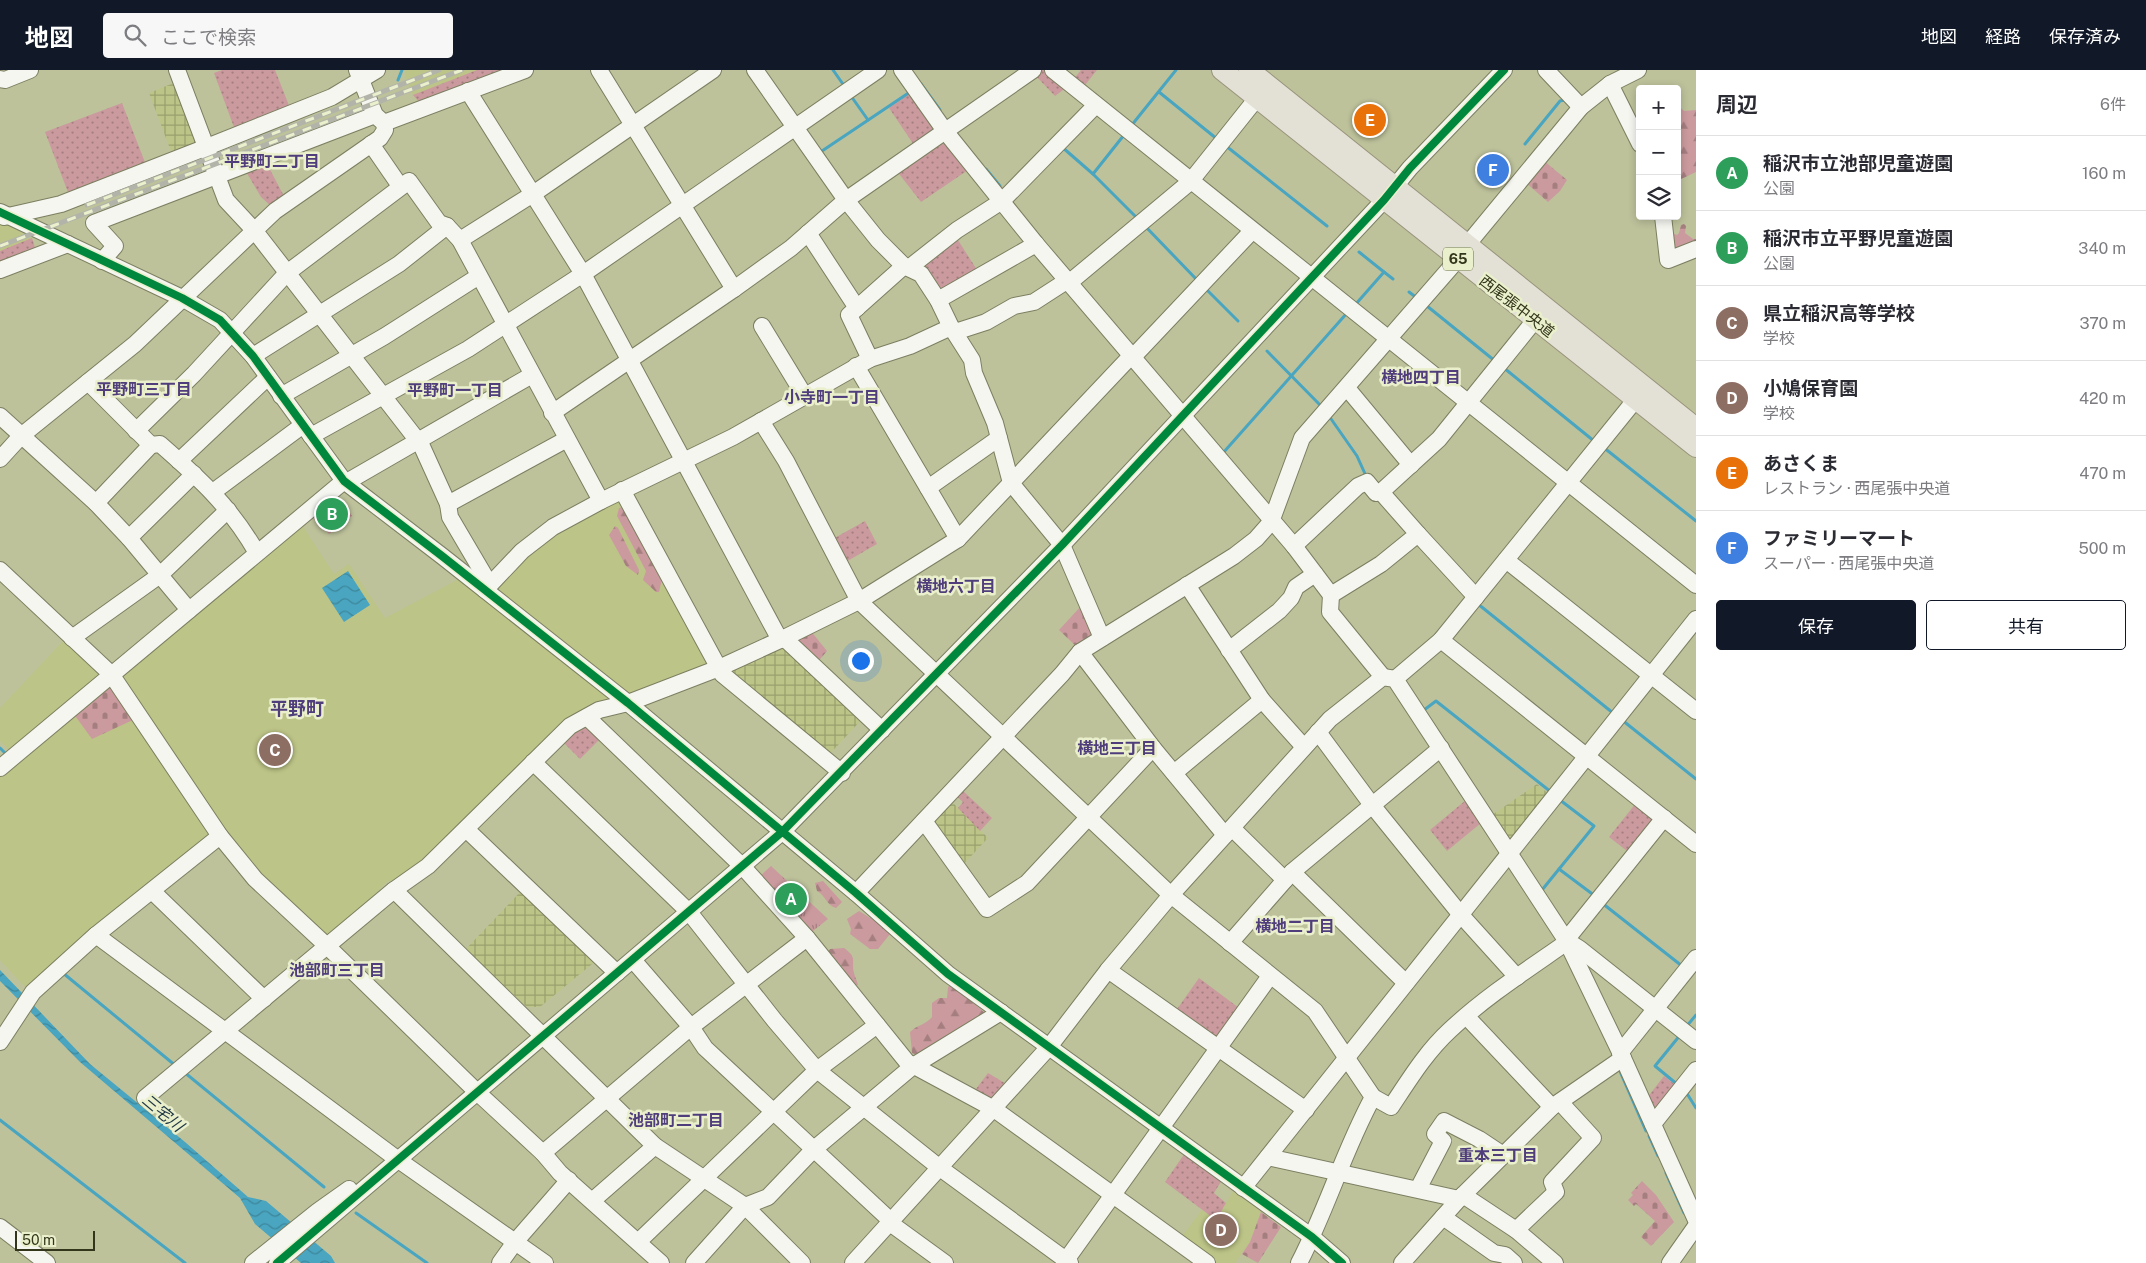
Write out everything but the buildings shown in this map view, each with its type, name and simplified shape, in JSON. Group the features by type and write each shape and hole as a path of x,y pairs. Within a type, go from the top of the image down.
{"main road":[{"name":"西尾張中央道","path":"1222,70 1257,98 1389,194 1696,428"},
{"name":"西尾張中央道","path":"1248,70 1389,194"},
{"name":"西尾張中央道","path":"1463,252 1535,320 1696,447"}],"street":[{"path":"0,80 6,80 30,70"},
{"path":"177,70 226,200 254,230 418,440 448,504 450,517 488,588"},
{"path":"2,215 61,204 332,97 359,75 377,70"},
{"path":"102,261 116,246 94,223 216,175 468,91 525,70"},
{"path":"599,70 734,289"},
{"path":"460,240 533,194 713,70"},
{"path":"756,70 846,200 878,240 907,266 921,274 938,300 972,360 974,373 999,438 1011,483 1062,545 1102,638"},
{"path":"213,492 307,431 384,397 468,349 583,274 878,70"},
{"path":"902,70 945,131 1036,244 1271,522 1294,546 1331,595 1330,612 1389,678 1440,748 1566,941 1622,1055 1696,1220"},
{"path":"552,413 734,289 808,233 846,200 1033,70"},
{"path":"1053,70 1190,182 1696,585"},
{"path":"253,1263 280,1254 306,1229 397,1159 742,868 782,832 842,773 1062,545 1312,278 1389,194 1410,168 1504,70"},
{"path":"1546,70 1581,107"},
{"path":"856,893 1062,674 1080,652 1256,540 1271,522 1302,438 1389,340 1581,107 1610,84 1638,70"},
{"path":"0,458 21,436 135,344 275,212 380,138 385,130 359,75"},
{"path":"1610,84 1636,136"},
{"path":"468,91 583,274 782,639 882,730"},
{"path":"488,588 505,567 541,536 622,490 733,437 863,362 953,329 986,322 1014,306 1034,302 1069,281 1190,182 1257,98"},
{"path":"958,539 928,488 863,362 849,315 907,266 1002,201 1096,105"},
{"path":"371,144 400,186"},
{"path":"136,431 287,273 409,181 439,223 447,226 460,240 504,325 601,501"},
{"path":"2,215 68,244 207,311 232,332 253,356 344,482 488,588 856,893 948,974 1312,1237 1342,1263"},
{"path":"1663,220 1668,260 1696,249"},
{"path":"253,356 399,264 447,226"},
{"path":"144,1098 394,890 428,866 570,726 599,710 628,703 720,668 782,639 859,601 958,539 1252,231"},
{"path":"808,233 857,308"},
{"path":"0,270 68,244"},
{"path":"938,300 1036,244"},
{"path":"281,396 352,356 478,276"},
{"path":"1294,546 1358,486 1367,482 1376,493 1381,492 1439,439 1535,320"},
{"path":"762,326 804,395"},
{"path":"0,768 344,482 532,375"},
{"path":"179,461 268,377"},
{"path":"88,382 151,446"},
{"path":"1347,388 1411,465"},
{"path":"853,1263 1049,1047 1108,970 1171,895 1330,719 1441,640 1636,399"},
{"path":"0,416 96,503 129,538 189,610"},
{"path":"761,421 786,462 859,601 935,675 1171,895 1314,1011 1373,1097 1392,1107 1418,1066 1450,1031 1517,977 1566,941 1664,818"},
{"path":"928,488 999,438"},
{"path":"448,504 567,439"},
{"path":"96,503 151,446 160,444 213,492 240,524 257,553"},
{"path":"129,538 194,474"},
{"path":"622,490 722,674 842,773"},
{"path":"1381,492 1476,597"},
{"path":"72,638 160,575 228,510"},
{"path":"1331,595 1382,564 1418,534"},
{"path":"1506,560 1696,711"},
{"path":"0,570 111,674 220,836 255,879 569,1180 638,1242 652,1260"},
{"path":"1229,650 1279,611 1291,598 1296,587 1315,574"},
{"path":"1187,585 1262,700 1304,747"},
{"path":"1243,1188 1696,619"},
{"path":"1441,640 1696,844"},
{"path":"1080,652 1153,748 1228,831 1288,876 1406,983"},
{"path":"1174,773 1262,700"},
{"path":"586,717 742,868 807,938 907,1062 994,1109 1207,1263"},
{"path":"1318,732 1372,805 1461,914 1517,977"},
{"path":"924,821 987,909 1027,884 1153,748"},
{"path":"1230,943 1288,876 1440,748"},
{"path":"533,762 689,912 775,1022 817,1070 940,1168 1067,1262 1270,976"},
{"path":"466,829 617,974"},
{"path":"0,1042 26,1003 96,936 220,836"},
{"path":"394,890 544,1035 655,1146 744,1206 802,1263"},
{"path":"152,891 264,999"},
{"path":"96,936 397,1159 545,1263"},
{"path":"543,1153 691,1027 807,938"},
{"path":"1566,941 1656,1008 1696,1041"},
{"path":"1402,1263 1461,1197 1503,1155 1556,1105 1622,1055 1696,958"},
{"path":"633,960 691,1027 705,1048 891,1222 945,1263"},
{"path":"1108,970 1306,1110"},
{"path":"694,1263 744,1206 768,1197 813,1150 914,1066 1001,1012"},
{"path":"1467,1017 1556,1105 1593,1138 1552,1182 1556,1192 1516,1230"},
{"path":"638,1242 817,1070 877,1025"},
{"path":"1653,1124 1696,1070"},
{"path":"1299,1263 1312,1237 1356,1127 1373,1097"},
{"path":"1418,1189 1443,1141 1435,1134 1444,1121 1479,1138 1503,1155"},
{"path":"592,1201 655,1146"},
{"path":"1268,1158 1461,1197 1516,1230 1555,1263"},
{"path":"500,1263 515,1242 569,1180"},
{"path":"1443,1217 1490,1258 1505,1256 1514,1263"},
{"path":"1670,1263 1696,1226"},
{"path":"1,1229 48,1263"}],"shaded area":[{"path":"405,70 508,70 420,103 413,95 406,79"},
{"path":"176,82 198,139 195,145 172,154 149,93"},
{"path":"4,222 32,238 36,251 0,265 0,223"},
{"path":"618,497 713,663 607,705 428,862 397,883 388,881 371,898 373,904 329,939 259,877 221,831 28,990 0,960 0,775 19,759 0,741 0,708 65,639 118,678 300,522 334,574 349,564 385,618 459,579 482,597 538,541"},
{"path":"782,644 864,717 827,757 728,669"},
{"path":"1537,784 1550,795 1509,841 1492,815"},
{"path":"950,800 988,838 961,867 931,824"},
{"path":"523,889 597,960 540,1007 527,1007 487,970 463,952"},
{"path":"1235,1188 1262,1209 1250,1242 1235,1263 1214,1263 1180,1239 1202,1210 1216,1220"}],"green space":[{"path":"222,70 275,70 290,108 235,130 214,73"},
{"path":"477,70 508,70 420,103 413,95"},
{"path":"1040,70 1046,70 1067,87 1055,96 1034,74"},
{"path":"1081,70 1097,70 1082,89 1072,81"},
{"path":"911,93 934,128 932,137 916,148 889,108"},
{"path":"122,103 146,165 69,195 45,132"},
{"path":"1681,108 1684,111 1696,110 1696,172 1681,179"},
{"path":"936,143 946,144 968,170 921,202 896,170"},
{"path":"1543,160 1567,180 1560,191 1548,202 1525,182"},
{"path":"266,162 285,198 272,207 261,197 245,170"},
{"path":"1684,224 1686,226 1685,233 1696,239 1696,245 1675,257 1672,233 1677,235 1681,225"},
{"path":"956,237 979,273 940,295 916,266"},
{"path":"32,238 36,251 0,265 0,251"},
{"path":"336,493 352,516 329,534 312,517"},
{"path":"622,507 662,579 659,592 656,592 643,580 646,571 617,516 619,508"},
{"path":"865,521 877,544 844,563 831,540"},
{"path":"615,526 618,528 639,570 638,575 626,566 609,535"},
{"path":"1082,605 1098,636 1078,648 1059,630"},
{"path":"810,630 827,651 816,664 793,638"},
{"path":"108,682 135,719 92,739 73,713"},
{"path":"582,722 602,737 580,759 560,739"},
{"path":"961,789 992,818 980,831 958,808 963,802 955,795"},
{"path":"1466,800 1481,823 1447,851 1430,830"},
{"path":"1636,803 1655,819 1631,854 1609,837"},
{"path":"771,866 828,919 808,935 758,878"},
{"path":"823,881 842,902 836,908 830,905 817,891 815,883"},
{"path":"859,911 880,924 890,934 878,949 870,949 850,934 851,929 847,919"},
{"path":"844,948 853,957 854,973 858,985 853,985 842,967 828,952 830,949"},
{"path":"1199,978 1243,1011 1221,1042 1175,1012"},
{"path":"951,984 985,1013 920,1057 912,1053 910,1032 932,1017 932,1003 939,998 947,998 948,987"},
{"path":"988,1073 1008,1085 993,1101 973,1093"},
{"path":"1664,1076 1678,1087 1657,1113 1647,1098"},
{"path":"1185,1153 1222,1180 1214,1193 1226,1203 1216,1220 1165,1182"},
{"path":"1642,1181 1656,1195 1674,1222 1651,1246 1641,1237 1655,1221 1636,1204 1634,1206 1628,1200 1633,1195 1631,1193"},
{"path":"1261,1212 1281,1227 1258,1263 1242,1254 1250,1242"}],"water":[{"path":"348,571 370,605 344,622 322,588"},
{"path":"0,970 90,1064 185,1142 248,1197 266,1201 331,1256 335,1263 301,1263 255,1224 240,1198 80,1062 0,981"}],"waterway":[{"path":"398,80 402,70"},
{"path":"833,70 845,87"},
{"path":"1131,126 1176,70"},
{"path":"921,84 940,110"},
{"path":"819,153 910,92"},
{"path":"1159,92 1217,139"},
{"path":"851,96 868,120"},
{"path":"1525,144 1560,101 1564,100"},
{"path":"1124,135 1093,174 1137,218"},
{"path":"1226,146 1327,226"},
{"path":"1062,147 1093,174"},
{"path":"986,169 1000,186"},
{"path":"1145,226 1198,281"},
{"path":"1355,305 1384,272 1359,252"},
{"path":"1384,272 1393,279"},
{"path":"1205,288 1238,321"},
{"path":"1409,292 1417,298"},
{"path":"1427,306 1495,361"},
{"path":"1223,453 1347,313"},
{"path":"1267,351 1322,407"},
{"path":"1504,368 1594,441"},
{"path":"1329,416 1357,456 1366,476"},
{"path":"1603,447 1696,521"},
{"path":"1478,604 1613,713"},
{"path":"1422,708 1424,710 1436,701 1551,792"},
{"path":"1622,720 1696,779"},
{"path":"0,748 7,755"},
{"path":"1542,890 1594,826 1560,800"},
{"path":"1559,869 1595,896"},
{"path":"1602,903 1682,966"},
{"path":"63,973 176,1066"},
{"path":"1686,1027 1696,1015"},
{"path":"1678,1085 1655,1066 1681,1034"},
{"path":"1619,1069 1646,1131"},
{"path":"184,1072 324,1187"},
{"path":"1686,1092 1696,1108"},
{"path":"0,1120 185,1263"},
{"path":"1649,1136 1658,1156"},
{"path":"1666,1173 1684,1213"},
{"path":"356,1213 427,1263"}],"railway":[{"path":"87,205 439,70"},
{"path":"0,246 462,70"}],"cycle path":[{"path":"277,1263 782,832 1062,545 1384,200 1410,168 1504,70"},
{"path":"0,212 182,298 220,320 253,356 344,481 628,703 856,893 948,974 1312,1237 1342,1263"}],"place":[{"name":"あさくま","path":"1370,120"},
{"name":"ファミリーマート","path":"1493,170"},
{"name":"稲沢市立平野児童遊園","path":"332,514"},
{"name":"県立稲沢高等学校","path":"275,750"},
{"name":"稲沢市立池部児童遊園","path":"791,899"},
{"name":"小鳩保育園","path":"1221,1230"}],"district":[{"name":"平野町二丁目","path":"272,161"},
{"name":"横地四丁目","path":"1421,377"},
{"name":"平野町三丁目","path":"144,389"},
{"name":"平野町一丁目","path":"455,390"},
{"name":"小寺町一丁目","path":"832,397"},
{"name":"横地六丁目","path":"956,586"},
{"name":"平野町","path":"297,708"},
{"name":"横地三丁目","path":"1117,748"},
{"name":"横地二丁目","path":"1295,926"},
{"name":"池部町三丁目","path":"337,970"},
{"name":"池部町二丁目","path":"676,1120"},
{"name":"重本三丁目","path":"1498,1155"}],"water label":[{"name":"三宅川","path":"163,1113"}]}
